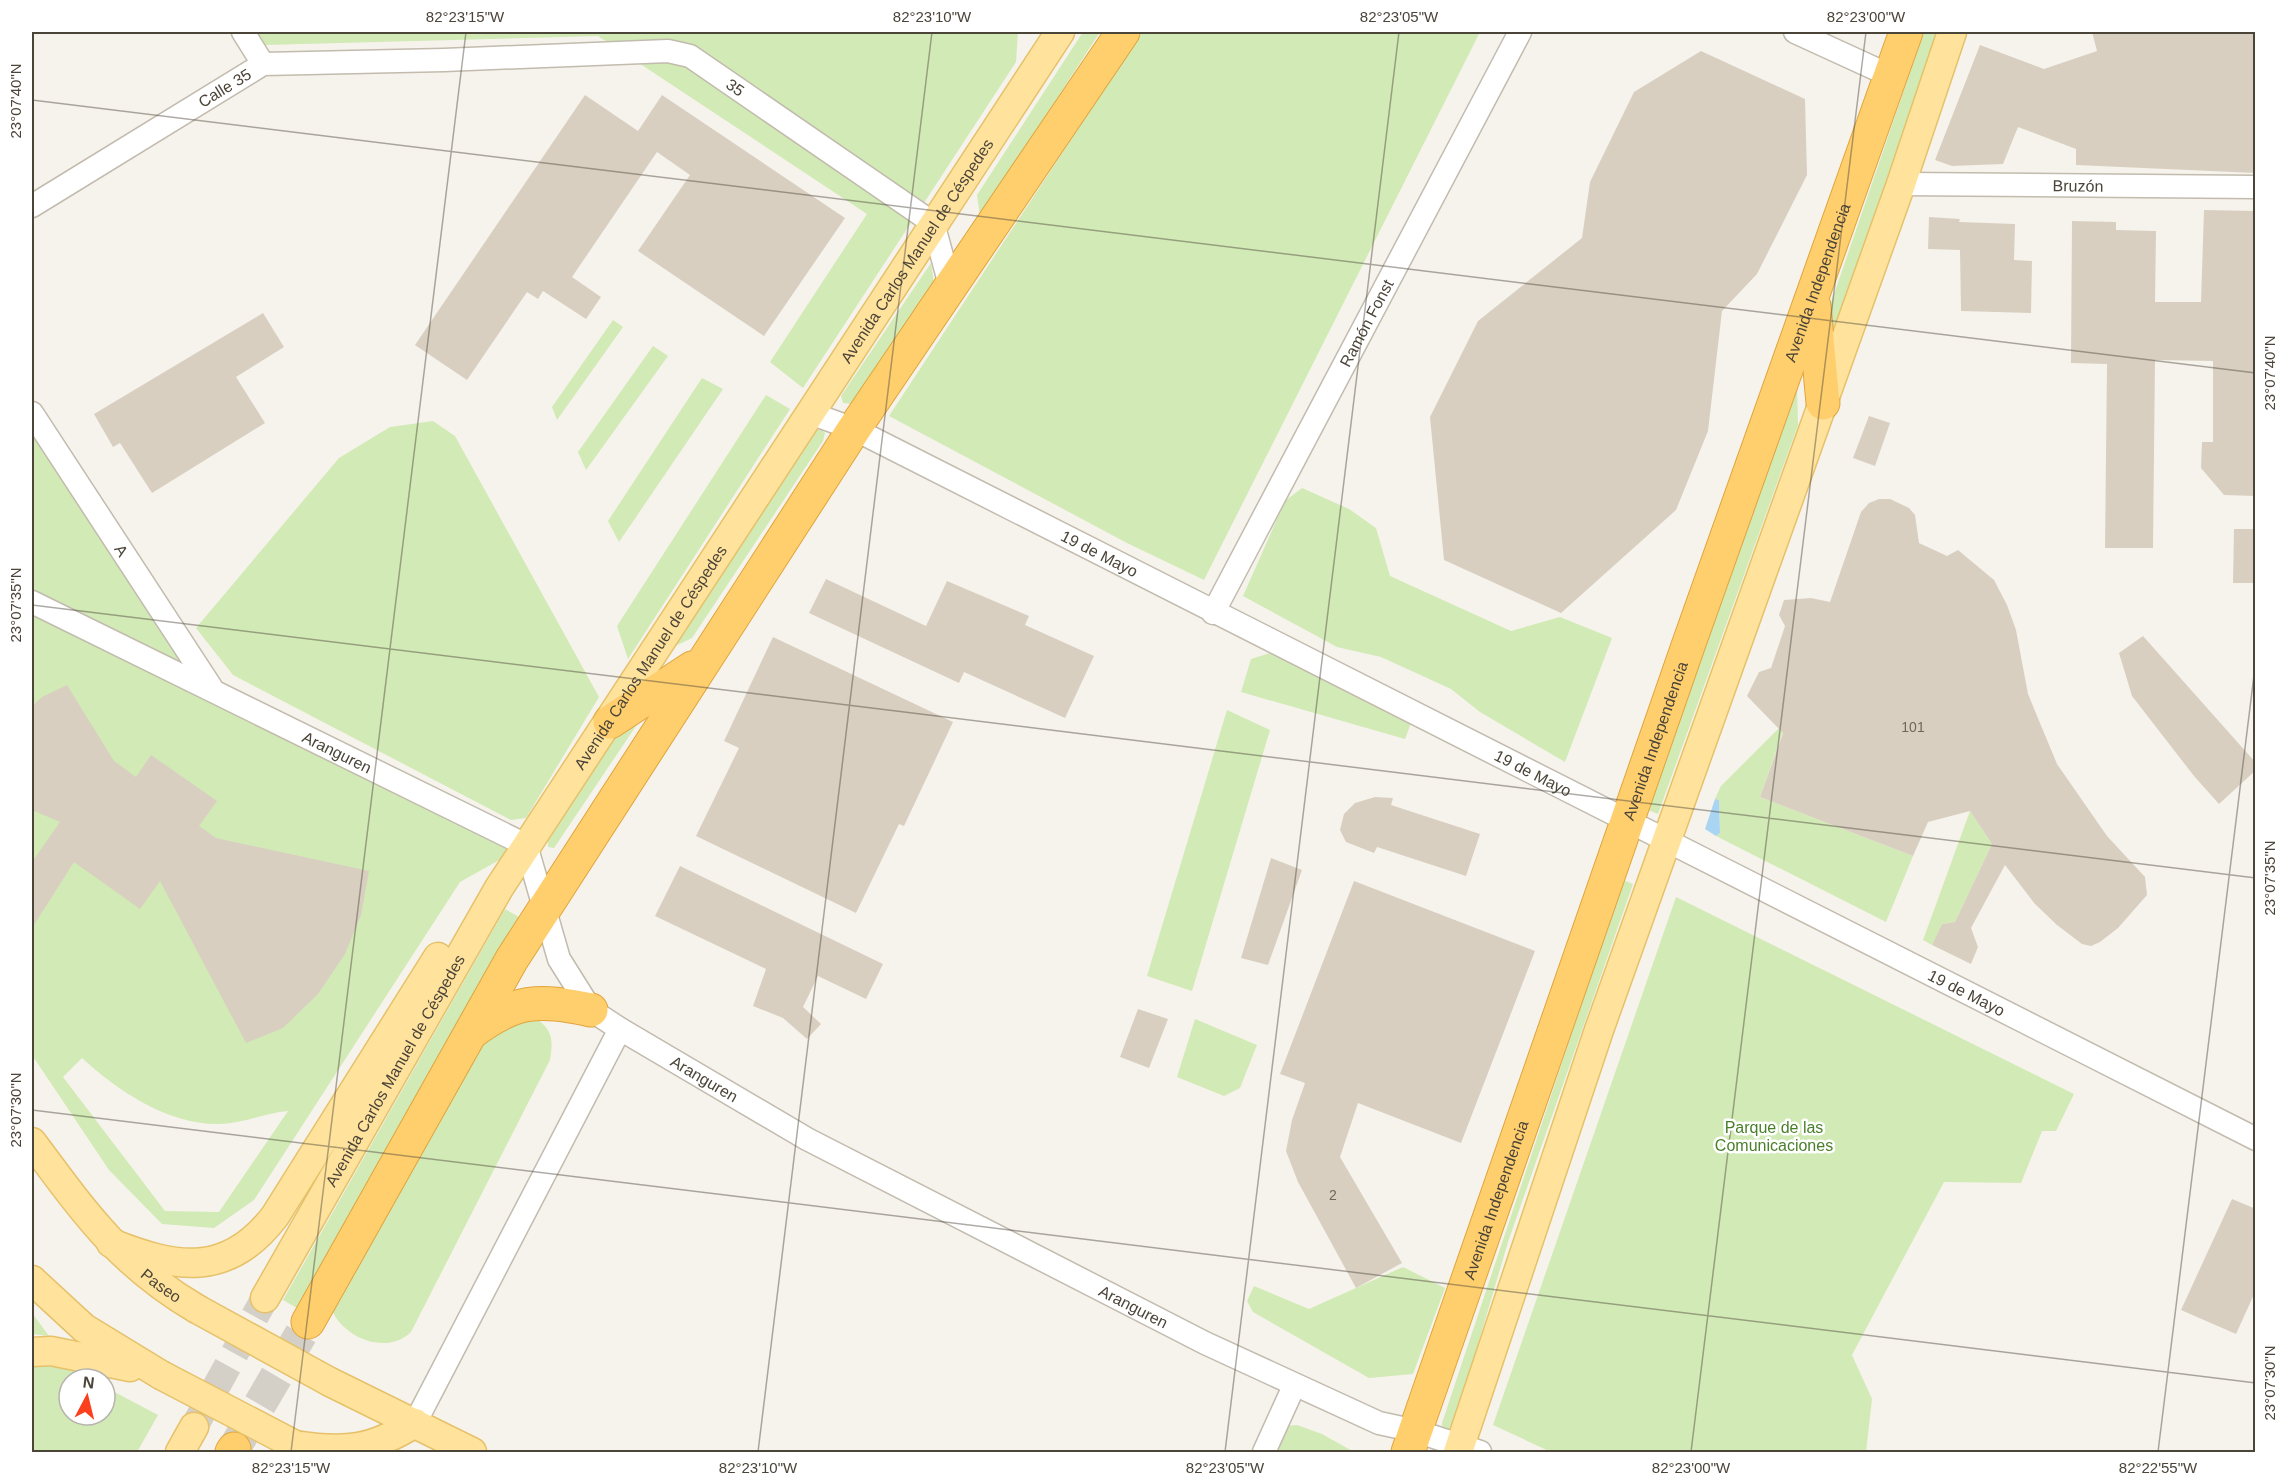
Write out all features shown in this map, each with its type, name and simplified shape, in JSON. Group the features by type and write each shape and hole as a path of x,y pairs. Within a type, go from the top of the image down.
{"highway":[{"path":"309,1322 468,1035 546,908 854,429 1123,32"},
{"name":"Avenida Independencia","path":"1412,1442 1906,32"},
{"path":"1814,297 1823,403"},
{"path":"610,722 704,661"},
{"path":"468,1035 493,1016 520,1005 553,1002 591,1010"}],"main road":[{"path":"1035,68 1036,32"},
{"name":"Avenida Carlos Manuel de Céspedes","path":"265,1298 499,888 526,845 610,722 933,223 1060,32"},
{"path":"1466,1450 1599,1030 1669,841 1741,629 1901,184 1952,32"},
{"path":"111,1243 148,1258 193,1264 229,1256 251,1242 275,1216 439,954 499,888"},
{"name":"Paseo","path":"32,1142 111,1243 147,1277 197,1310 330,1382 415,1423"},
{"path":"32,1280 84,1328 161,1376 302,1449 353,1450 386,1440 415,1423"},
{"path":"32,1352 51,1352 100,1360 161,1376"},
{"path":"400,1452 415,1423"},
{"path":"415,1423 472,1452"},
{"path":"180,1452 194,1427"}],"street":[{"path":"243,32 263,64"},
{"name":"Ramón Fonst","path":"1213,613 1520,32"},
{"path":"1795,32 1891,76"},
{"name":"35","path":"444,60 668,51 690,56 933,223"},
{"name":"Calle 35","path":"32,206 263,64 444,60"},
{"name":"Bruzón","path":"1901,184 2256,187"},
{"path":"933,223 950,285"},
{"name":"A","path":"32,413 212,688"},
{"name":"19 de Mayo","path":"810,413 854,429 1213,613 1629,820 2256,1139"},
{"name":"Aranguren","path":"32,602 212,688 526,845 559,959 591,1010 620,1029 807,1139 1105,1293 1294,1386 1379,1423 1412,1442 1466,1450"},
{"path":"415,1423 620,1029"},
{"path":"1264,1452 1294,1386"}],"green space":[{"path":"257,32 1018,32 1016,62 803,388 770,362 867,214 598,36 265,45"},
{"path":"1083,32 1100,32 980,217 977,195"},
{"path":"1142,32 1480,32 1204,580 1127,543 889,416"},
{"path":"1924,32 1938,32 1830,342 1831,303"},
{"path":"931,263 934,283 852,404 843,403 841,396"},
{"path":"613,320 623,327 557,420 552,407"},
{"path":"653,346 668,356 586,470 578,452"},
{"path":"702,378 723,389 619,542 608,521"},
{"path":"1797,384 1798,425 1658,814 1648,810"},
{"path":"766,395 790,409 628,659 617,626"},
{"path":"32,404 183,622 212,688 526,845 460,882 254,1200 214,1228 162,1224 109,1170 32,1055","holes":["82,1058 145,1104 182,1119 220,1124 288,1111 219,1212 165,1211 63,1077"]},
{"path":"433,421 455,436 599,697 526,818 511,820 233,675 196,628 339,458 390,427"},
{"path":"821,429 825,433 823,441 692,638 671,648 813,431"},
{"path":"1302,488 1349,509 1376,528 1390,576 1511,631 1560,617 1612,638 1565,762 1480,712 1451,689 1381,657 1337,647 1243,596 1285,501"},
{"path":"1270,653 1411,723 1405,739 1241,692 1251,659"},
{"path":"1227,710 1270,730 1192,991 1147,976"},
{"path":"646,711 554,848 548,847 548,834 621,730"},
{"path":"1787,720 1760,797 1913,856 1886,922 1716,836 1720,833 1719,800 1715,799 1721,786"},
{"path":"1970,811 1992,844 1955,922 1942,924 1932,945 1923,940"},
{"path":"1623,880 1633,884 1508,1242 1454,1426 1450,1432 1442,1428 1442,1423"},
{"name":"Parque de las Comunicaciones","path":"1676,897 2074,1094 2056,1131 2042,1131 2021,1183 1944,1182 1852,1355 1872,1399 1866,1452 1551,1452 1493,1425"},
{"path":"505,909 519,917 297,1308 283,1300"},
{"path":"1195,1019 1257,1045 1240,1088 1224,1096 1177,1077"},
{"path":"538,1020 547,1028 551,1037 550,1060 411,1332 389,1343 364,1340 353,1334 335,1316 330,1305 457,1072 504,1022"},
{"path":"1403,1267 1445,1288 1413,1374 1369,1378 1253,1312 1247,1301 1254,1286 1309,1309"},
{"path":"32,1313 49,1336 32,1334"},
{"path":"32,1359 67,1367 57,1367 57,1427 117,1427 117,1393 158,1415 137,1452 32,1452"},
{"path":"1297,1425 1322,1434 1354,1452 1270,1452 1286,1426"}],"water":[{"path":"1715,799 1719,800 1720,833 1716,836 1705,829"}],"building":[{"path":"2092,32 2256,32 2256,173 2076,165 2076,149 2018,127 2003,164 1952,166 1935,160 1980,45 2044,69 2097,51"},
{"path":"1701,51 1805,99 1807,175 1757,274 1722,311 1708,431 1676,510 1561,613 1444,560 1430,417 1478,321 1582,238 1590,182 1634,92"},
{"path":"585,95 638,131 662,95 845,218 764,336 638,251 690,175 657,152 572,277 601,297 586,319 543,291 538,299 527,292 467,380 415,345"},
{"path":"2204,210 2256,211 2256,496 2224,495 2201,468 2202,442 2213,442 2213,361 2155,360 2153,548 2105,548 2107,364 2071,363 2072,221 2116,222 2116,230 2156,231 2155,302 2201,302"},
{"path":"1929,217 1960,219 1959,222 2015,224 2014,260 2032,261 2031,313 1961,311 1960,250 1928,249"},
{"path":"263,313 284,347 236,377 265,423 152,493 120,443 113,447 94,414"},
{"path":"1869,416 1890,423 1875,466 1853,458"},
{"path":"1879,499 1890,499 1909,508 1915,515 1919,543 1947,556 1958,550 1994,580 2007,605 2016,630 2028,694 2057,764 2107,836 2145,877 2147,895 2118,928 2100,942 2091,946 2082,944 2057,925 2035,904 2005,865 1971,928 1978,947 1971,964 1932,945 1942,924 1955,922 1992,844 1970,811 1928,822 1913,856 1760,797 1783,733 1747,696 1759,672 1771,668 1785,626 1779,615 1784,600 1811,598 1830,602 1861,512 1869,503"},
{"path":"2234,529 2256,529 2256,583 2233,583"},
{"path":"826,579 926,626 947,581 1029,616 1025,625 1094,656 1065,718 964,672 959,683 809,613"},
{"path":"2143,636 2256,763 2256,770 2219,804 2194,776 2132,696 2119,653"},
{"path":"773,637 953,722 904,826 899,824 856,913 696,836 739,748 724,741"},
{"path":"67,685 114,761 136,777 151,755 217,801 199,826 216,838 369,871 361,915 345,954 318,994 283,1028 246,1043 160,881 140,909 74,862 32,928 32,862 60,822 32,810 32,706 42,697"},
{"path":"1375,797 1393,798 1391,805 1480,834 1466,876 1377,847 1374,853 1346,842 1340,830 1344,814 1355,803"},
{"path":"1271,858 1302,870 1268,965 1241,958"},
{"path":"680,866 883,964 866,999 818,976 803,1007 821,1024 807,1039 783,1018 753,1006 766,969 655,916"},
{"path":"1354,881 1535,951 1461,1143 1358,1103 1340,1157 1402,1263 1356,1288 1298,1182 1286,1151 1292,1120 1305,1083 1280,1074"},
{"path":"1138,1009 1168,1019 1149,1068 1120,1057"},
{"path":"2232,1199 2256,1209 2256,1290 2236,1334 2181,1310"}],"tunnel":[{"path":"194,1427 265,1298"},
{"path":"235,1447 308,1322"}]}
